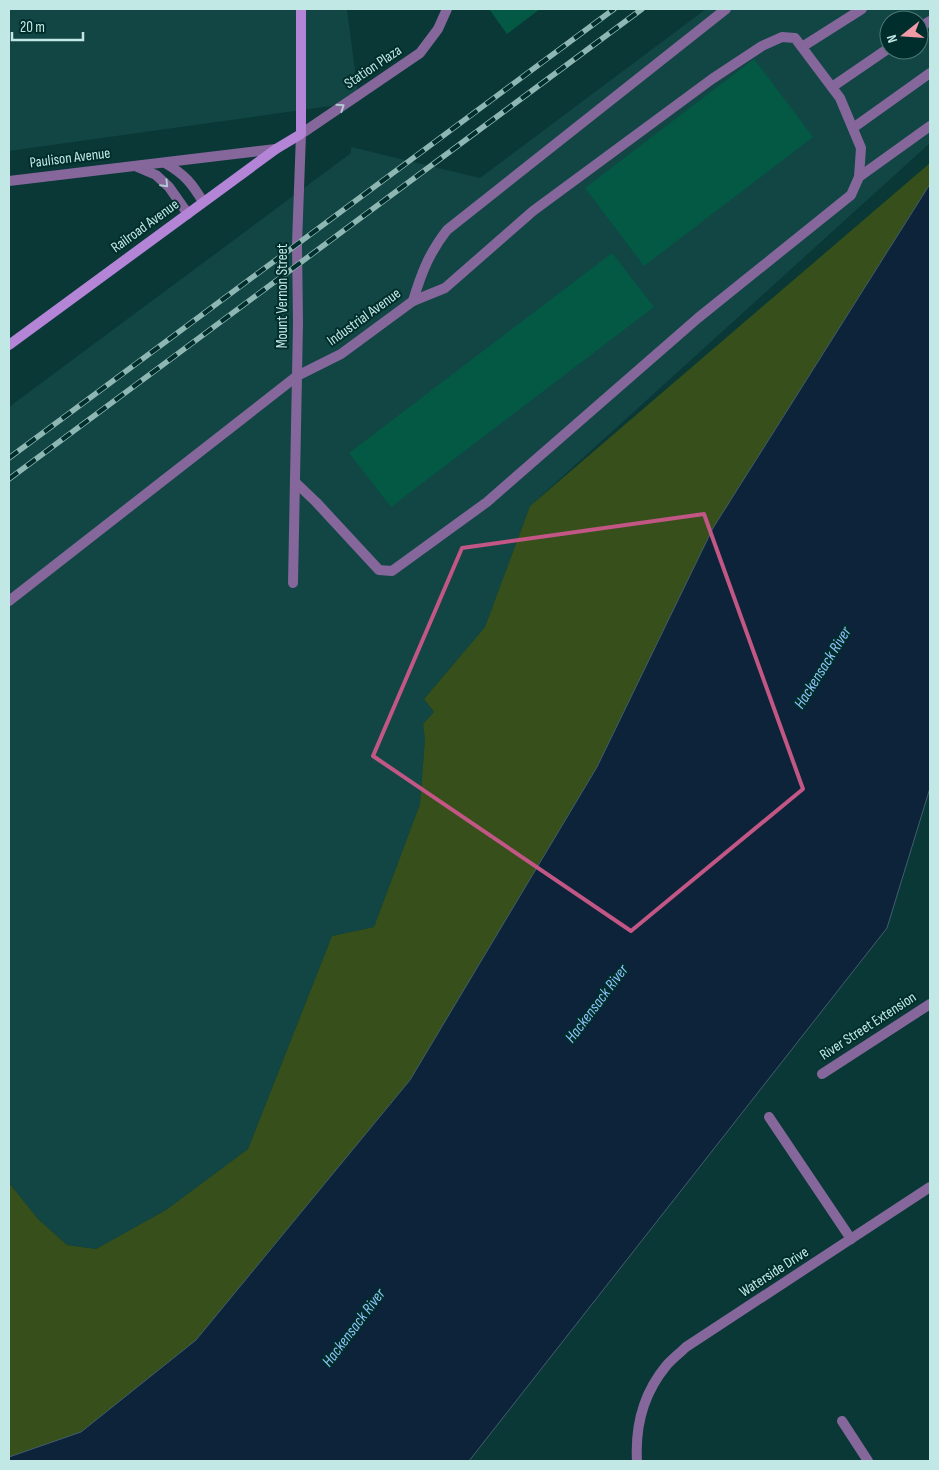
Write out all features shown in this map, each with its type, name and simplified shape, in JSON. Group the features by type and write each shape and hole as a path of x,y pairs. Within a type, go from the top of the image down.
{"main road":[{"name":"Mount Vernon Street","path":"301,9 301,134"},
{"name":"Railroad Avenue","path":"9,345 203,202 301,134"}],"street":[{"name":"Station Plaza","path":"301,134 420,53 438,29 447,9"},
{"name":"Industrial Avenue","path":"9,601 297,376 341,354 413,301 421,274 434,247 447,230 726,9"},
{"path":"802,47 862,9"},
{"path":"295,482 379,570 392,571 488,502 698,318 851,195 860,177 861,148 840,98 795,38 782,38 762,46 712,79 533,211 444,288 413,301"},
{"path":"832,87 879,55"},
{"path":"853,128 930,73"},
{"path":"860,177 930,126"},
{"name":"Mount Vernon Street","path":"293,583 297,376 297,244 301,134"},
{"name":"Paulison Avenue","path":"9,181 276,150"},
{"path":"165,162 180,172 194,186 203,202"},
{"path":"134,166 156,175 169,187 188,214"},
{"name":"River Street Extension","path":"822,1074 930,1004"},
{"path":"769,1117 851,1239"},
{"name":"Waterside Drive","path":"637,1461 636,1440 639,1418 647,1395 666,1365 686,1347 930,1187"},
{"path":"842,1421 868,1461"}],"highlighted area":[{"path":"704,514 803,789 631,931 373,756 462,548"}],"shaded area":[{"path":"9,9 347,9 359,102 9,151"},
{"path":"706,9 930,9 930,143 530,506 485,627 424,699 434,712 423,724 425,739 420,804 374,927 332,936 248,1149 166,1210 96,1249 67,1245 38,1219 9,1183 9,407 351,153 351,147 480,178"}],"green space":[{"path":"930,163 930,184 713,528 597,767 410,1080 196,1340 81,1432 9,1457 9,1183 38,1219 67,1245 96,1249 166,1210 248,1149 332,936 374,927 420,804 425,739 423,724 434,712 424,699 485,627 530,506"}],"water":[{"name":"Hackensack River","path":"930,184 930,788 887,928 469,1461 9,1461 9,1457 81,1432 196,1340 410,1080 597,767 713,528"}],"building":[{"path":"489,9 540,9 507,34"},
{"path":"754,59 813,137 644,266 585,188"},
{"path":"612,253 654,307 391,507 349,453"}],"railway":[{"path":"9,458 614,9"},
{"path":"9,479 642,9"}]}
